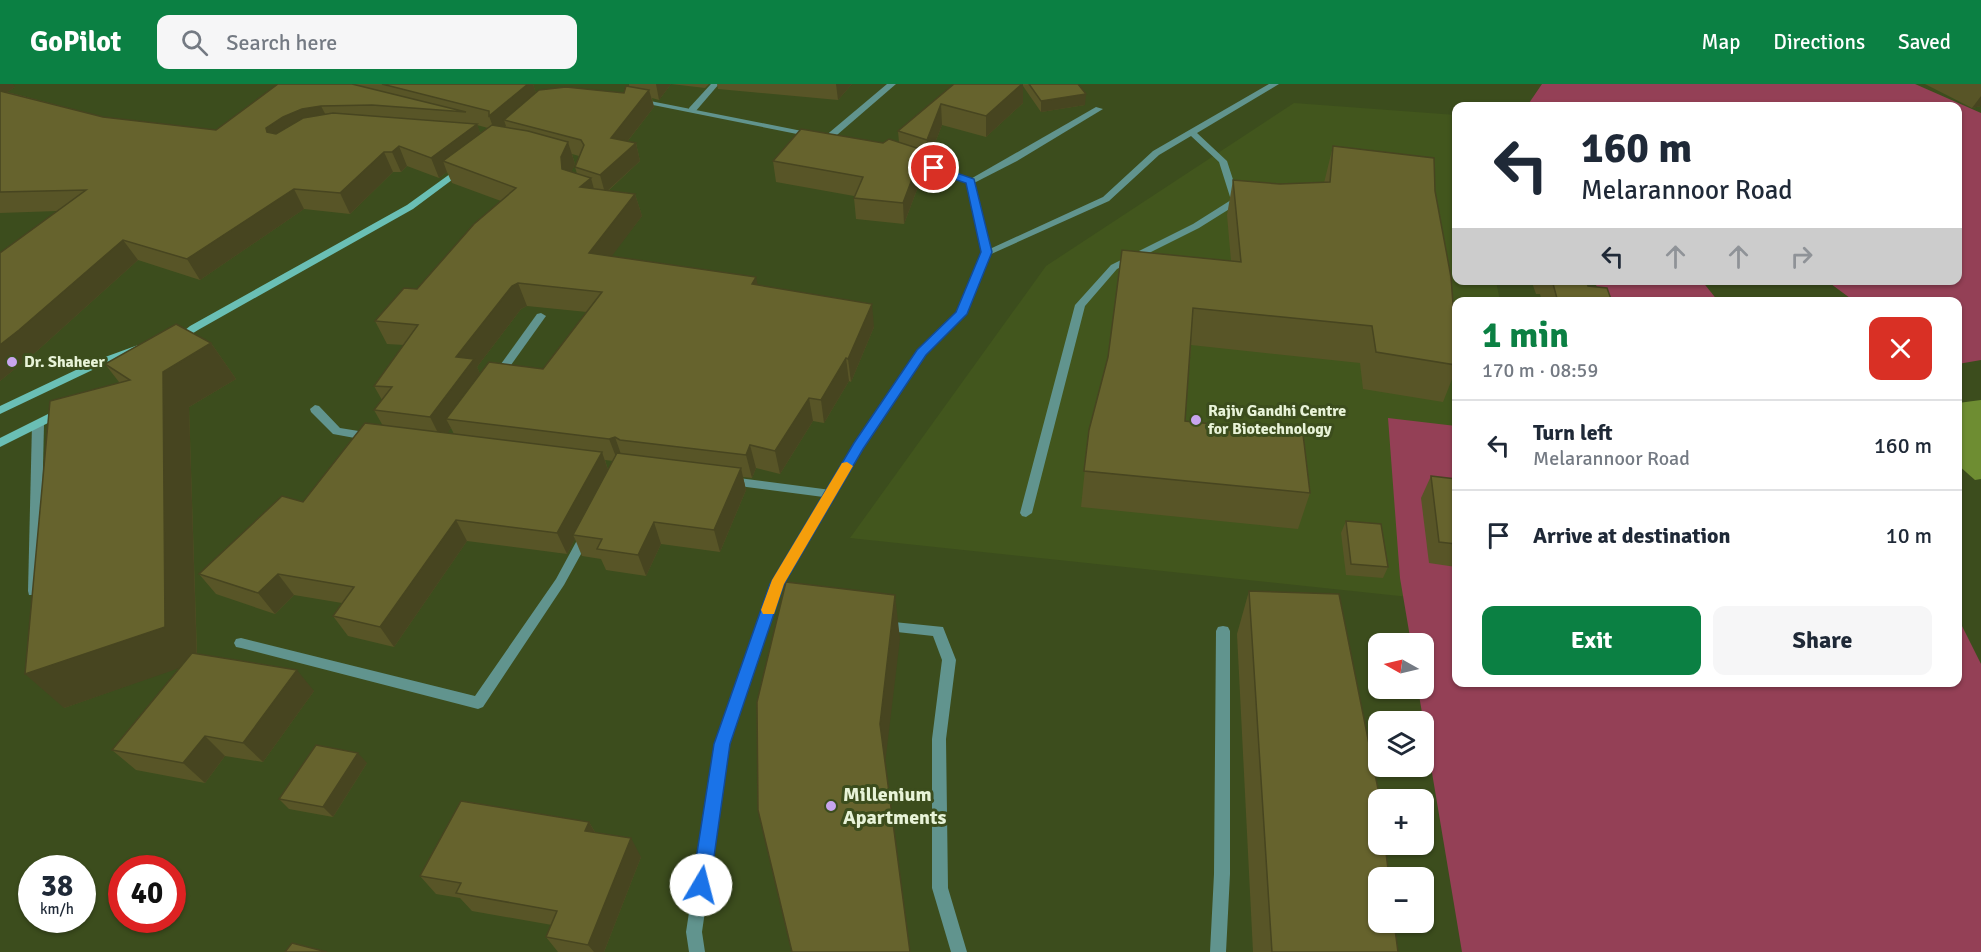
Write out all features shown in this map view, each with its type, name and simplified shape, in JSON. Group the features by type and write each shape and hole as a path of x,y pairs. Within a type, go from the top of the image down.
{"main road":[{"path":"0,410 101,362 161,343 194,328 410,207 472,160"},
{"path":"0,443 76,404"}],"street":[{"path":"692,110 715,84"},
{"path":"628,99 692,110 832,140 892,84"},
{"path":"986,252 1106,199 1156,153 1275,84"},
{"path":"897,156 971,181 1014,159 1099,109"},
{"path":"1026,513 1080,305 1114,267 1196,226 1236,201 1223,162 1191,132"},
{"path":"697,952 694,932 722,744 772,615 777,584 859,446 921,353 961,314 986,252 971,181"},
{"path":"487,390 541,316"},
{"path":"315,409 337,431 385,439"},
{"path":"33,602 38,424"},
{"path":"715,479 831,494"},
{"path":"241,643 478,704 560,582 594,519"},
{"path":"869,624 938,631 949,660 939,739 940,888 959,952"},
{"path":"1218,952 1222,874 1223,631"}],"shaded area":[{"path":"1542,84 1915,84 1956,102 1530,102"},
{"name":"Rajiv Gandhi Centre for Biotechnology","path":"1294,103 1452,115 1452,285 1497,285 1499,297 1452,297 1452,602 850,538 1046,266"},
{"path":"1962,105 1981,113 1981,360 1962,363 1962,297 1849,297 1832,285 1962,285"},
{"path":"1596,285 1705,285 1715,297 1602,297"},
{"path":"1981,400 1981,479 1975,480 1962,469 1962,402"},
{"path":"1388,418 1452,426 1452,687 1962,687 1962,626 1981,664 1981,952 1462,952 1433,777 1434,711 1422,711 1420,699 1434,699 1434,633 1409,633 1400,578"}],"building":[{"path":"278,84 352,84 466,112 372,105 321,106 302,109 266,128 267,132 276,134 303,118 333,113 477,124 431,158 399,146 392,152 384,152 340,193 294,189 187,259 123,240 0,345 0,253 86,190 0,192 0,91 103,117 216,130"},
{"path":"382,84 528,84 489,116 489,111"},
{"path":"954,84 1022,84 986,116 941,104 927,140 898,131"},
{"path":"1029,84 1078,84 1086,94 1041,101"},
{"path":"626,86 649,90 611,138 636,143 600,175 575,167 584,145 581,140 504,120 539,90 566,87 624,93"},
{"path":"492,125 528,131 568,142 561,157 562,169 591,178 580,187 635,194 589,253 756,277 752,284 872,304 848,359 846,358 821,400 809,398 775,451 750,445 746,455 620,440 615,437 609,439 446,419 489,362 543,369 602,292 518,283 512,286 456,357 474,359 430,417 374,410 392,387 374,386 418,325 375,321 404,288 417,289 474,224 516,188 443,161"},
{"path":"801,129 883,143 889,139 923,150 903,203 854,198 863,177 773,161"},
{"path":"1333,146 1434,158 1435,191 1451,277 1452,364 1376,352 1372,326 1193,308 1185,421 1303,434 1310,493 1084,471 1089,430 1108,357 1122,250 1241,262 1233,180 1280,184 1330,182"},
{"path":"1553,285 1588,285 1607,288 1610,297 1557,297"},
{"path":"176,324 211,343 163,372 165,627 25,674 50,401 130,380 105,364"},
{"path":"365,423 602,452 557,533 456,520 380,627 333,616 354,587 278,574 258,593 199,574 282,496 303,502"},
{"path":"617,453 741,468 714,530 654,522 638,555 597,549 602,539 573,535"},
{"path":"1431,476 1452,479 1452,544 1439,542"},
{"path":"1346,521 1381,524 1388,567 1351,564"},
{"name":"Millenium Apartments","path":"786,582 895,595 880,724 910,952 792,952 758,810 757,702"},
{"path":"1249,591 1339,594 1368,739 1368,777 1376,777 1378,789 1368,789 1368,855 1386,855 1388,867 1368,867 1368,933 1395,933 1398,952 1272,952"},
{"path":"192,653 297,670 243,743 205,736 183,763 112,750"},
{"path":"316,745 358,753 323,807 279,799"},
{"path":"461,801 589,822 585,831 631,838 588,945 546,937 557,911 456,893 461,883 420,876"},
{"path":"292,943 327,952 285,952"}],"slow traffic":[{"path":"768,610 777,584 847,466"}],"place":[{"name":"Dr. Shaheer","path":"12,362"},
{"name":"Rajiv Gandhi Centre for Biotechnology","path":"1196,420"},
{"name":"Millenium Apartments","path":"831,806"}],"route":[{"path":"701,885 722,744 777,584 859,446 921,353 961,314 986,252 971,181 934,168"}]}
